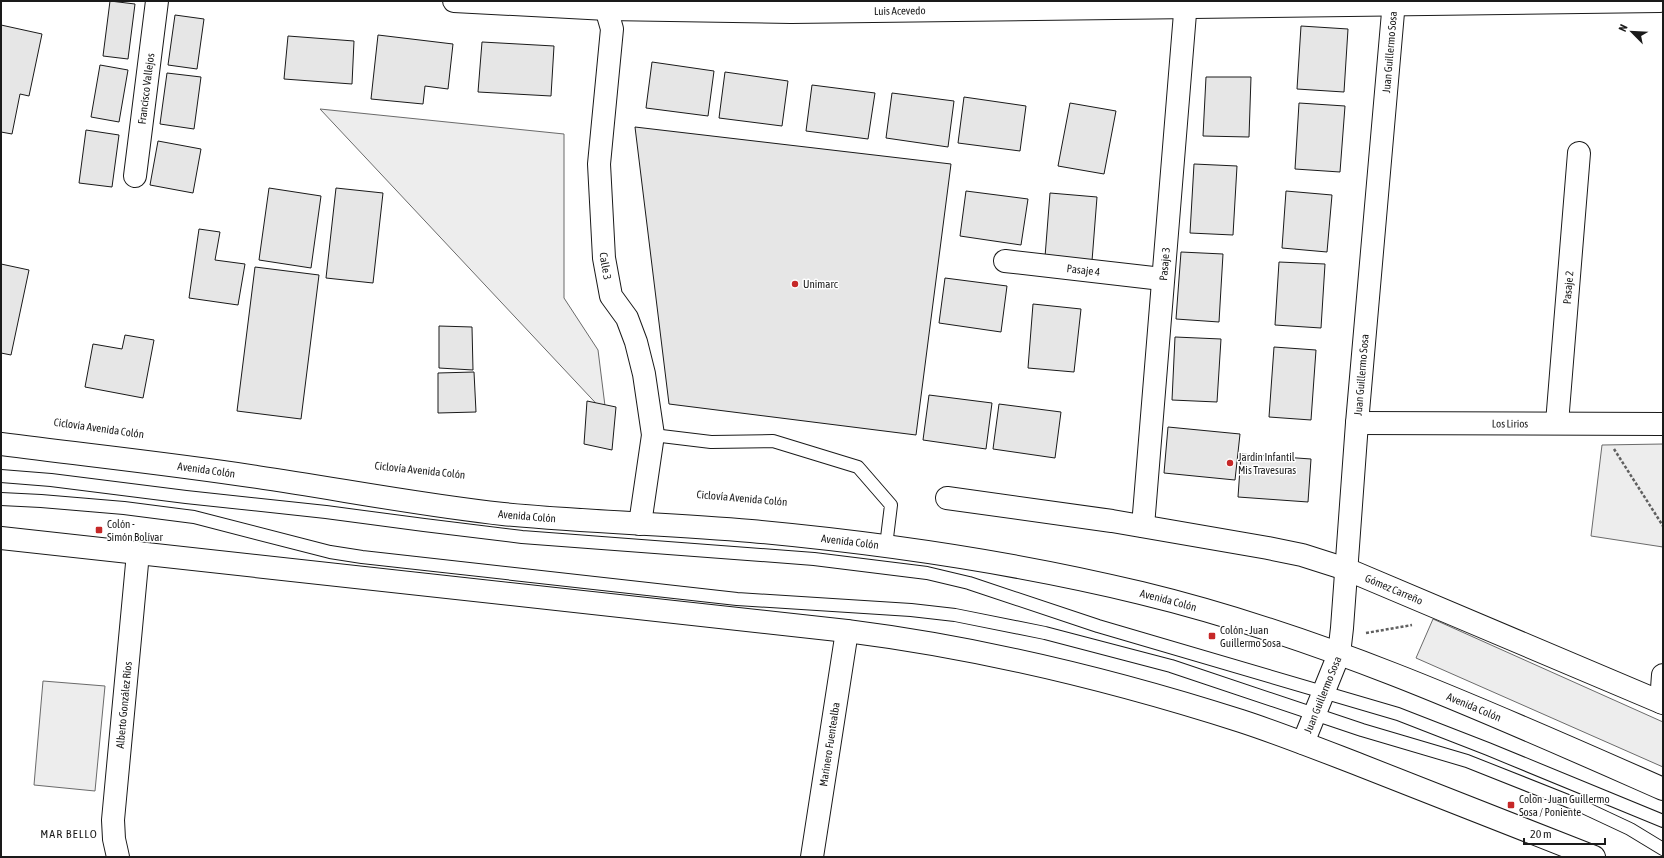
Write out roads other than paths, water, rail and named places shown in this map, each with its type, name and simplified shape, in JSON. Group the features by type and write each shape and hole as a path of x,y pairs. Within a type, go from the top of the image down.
{"street":[{"name":"Francisco Vallejos","path":"135,176 157,1"},
{"name":"Luis Acevedo","path":"454,1 605,5 791,7 1660,1"},
{"name":"Juan Guillermo Sosa","path":"1303,743 1338,654 1342,628 1357,423 1393,3"},
{"name":"Pasaje 3","path":"1143,526 1185,4"},
{"name":"Calle 3","path":"605,5 612,30 599,164 604,258 612,296 627,318 636,342 644,374 653,436 640,524"},
{"name":"Pasaje 2","path":"1557,423 1579,152"},
{"name":"Pasaje 4","path":"1005,261 1162,279"},
{"name":"Los Lirios","path":"1357,423 1663,424"},
{"name":"Avenida Colón","path":"1,444 221,472 484,512 557,519 748,531 886,546 1014,566 1075,578 1208,611 1338,654 1470,704 1663,789"},
{"name":"Gómez Carreño","path":"947,498 1112,521 1302,555 1346,569 1662,702"},
{"path":"1,538 847,631 929,643 1015,660 1093,678 1236,720 1303,743 1594,857"},
{"name":"Alberto González Ríos","path":"118,857 114,839 113,820 138,553"},
{"name":"Marinero Fuentealba","path":"812,857 847,631"},
{"path":"1662,702 1663,675"}],"lane":[{"path":"653,436 711,442 773,441 858,468 891,505 886,546"},
{"path":"1,476 50,480 186,498 326,512 522,537 807,558 927,573 975,585 1098,626 1398,714 1441,730 1663,821"},
{"path":"1,499 124,508 194,517 330,552 362,557 737,599 911,610 956,615 1045,632 1171,666 1362,730 1467,761 1503,774 1582,807 1630,829 1663,848"}],"place":[{"name":"Unimarc","path":"795,284"},
{"name":"Jardín Infantil Mis Travesuras","path":"1230,463"},
{"name":"Colón - Simón Bolívar","path":"99,530"},
{"name":"Colón - Juan Guillermo Sosa","path":"1212,636"},
{"name":"Colon - Juan Guillermo Sosa / Poniente","path":"1511,805"}],"district":[{"name":"MAR BELLO","path":"69,834"}]}
